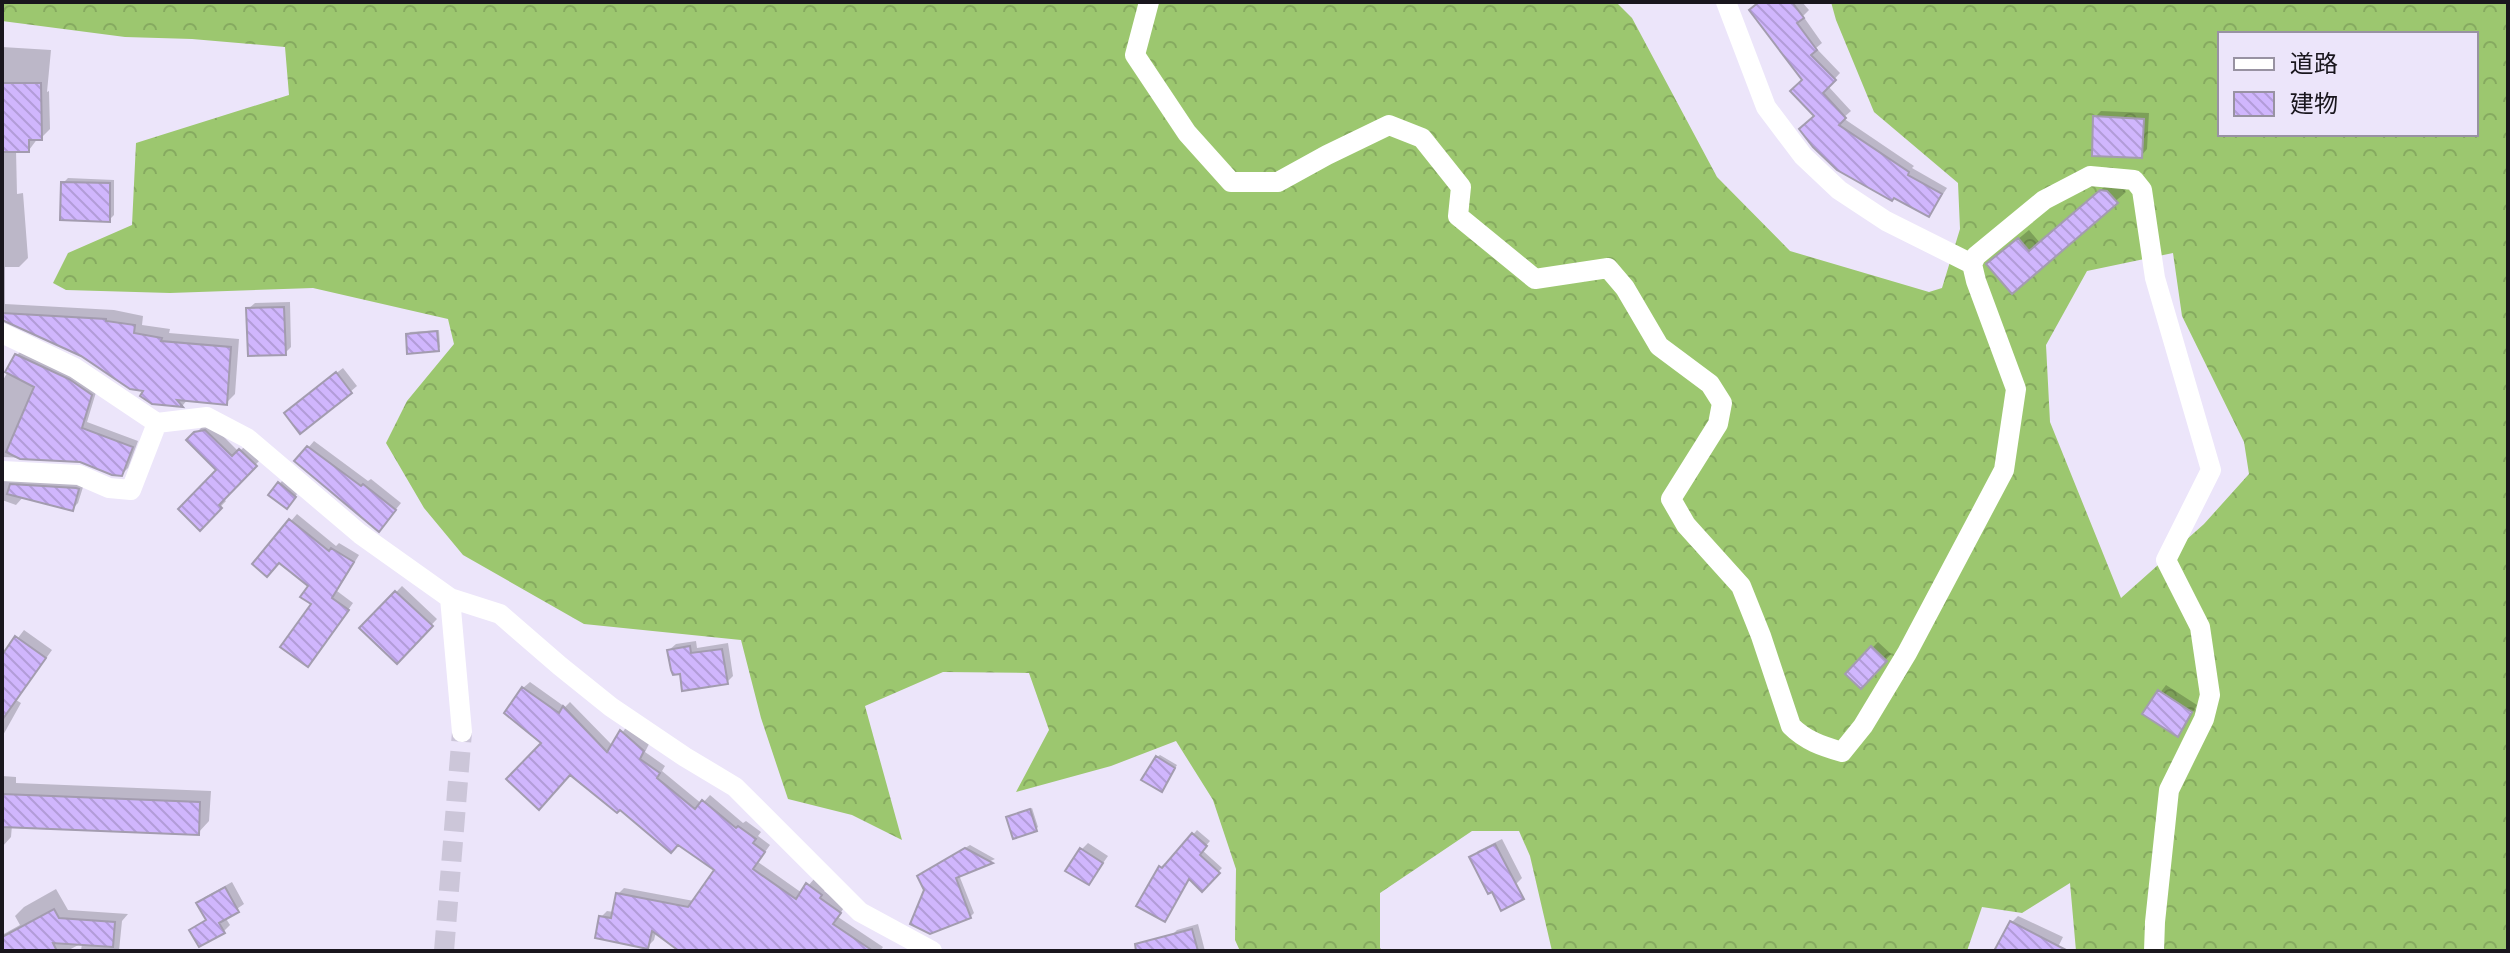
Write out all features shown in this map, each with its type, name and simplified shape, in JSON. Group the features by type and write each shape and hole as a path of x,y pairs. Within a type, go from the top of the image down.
{"street":[{"path":"1149,2 1135,55 1187,133 1231,182 1278,182 1389,125 1422,138 1461,187 1458,216 1535,279 1608,268 1625,288 1659,346 1710,384 1722,403 1718,424 1671,499 1686,525 1741,586 1791,726 1817,745 1842,752 1863,726 1907,653 2004,470 2016,389 1976,281 1972,264 1976,256 2044,200 2090,176 2134,180 2142,190 2155,278 2211,470 2166,560 2200,627 2210,695 2204,719 2169,790 2154,951"},
{"path":"1726,2 1766,107 1803,156 1839,190 1886,221 1972,264"},
{"path":"2,333 75,368 157,423 207,417 247,438 360,534 450,598 500,614 611,707 735,787 860,912 932,951"},
{"path":"2,471 79,475 109,488 131,490 157,423"},
{"path":"450,598 462,732"}],"green space":[{"path":"2,2 1616,2 1632,18 1717,177 1790,251 1929,292 1942,288 1960,229 1958,183 1874,112 1831,2 2508,2 2508,951 2076,951 2070,883 2022,913 1982,907 1967,951 1552,951 1530,856 1519,831 1472,831 1380,893 1380,948 1383,951 1240,951 1235,940 1236,869 1213,800 1176,741 1111,766 1016,792 1049,730 1029,673 943,672 865,706 902,840 852,815 788,799 761,718 741,640 584,624 463,555 424,508 386,443 407,401 454,344 448,319 313,288 170,293 66,290 53,283 68,253 132,225 136,143 289,95 285,47 125,37 2,21","holes":["2173,253 2182,316 2244,442 2249,474 2204,524 2121,598 2050,422 2046,345 2087,271"]}],"building":[{"path":"1759,2 1792,2 1804,18 1797,23 1817,50 1811,55 1836,80 1823,93 1846,118 1839,125 1909,172 1908,175 1942,194 1929,217 1894,198 1892,201 1837,170 1813,147 1799,129 1814,116 1790,91 1802,80 1749,10"},
{"path":"2,83 41,83 42,140 29,140 29,152 2,152"},
{"path":"2093,116 2144,119 2142,158 2092,156"},
{"path":"61,182 110,183 110,222 60,220"},
{"path":"2100,190 2107,191 2118,203 2012,294 1986,264 2018,238 2029,251"},
{"path":"284,307 286,355 248,356 246,308"},
{"path":"2,313 106,319 135,325 134,333 162,338 161,341 231,347 227,405 177,400 183,407 152,404 140,396 143,391 130,389 81,356 2,320"},
{"path":"437,331 439,351 407,354 406,334"},
{"path":"15,354 69,379 92,395 82,428 133,447 122,476 80,462 20,459 6,452 34,387 5,372"},
{"path":"336,372 352,393 300,434 284,413"},
{"path":"205,430 232,456 239,449 257,466 219,505 222,508 200,531 178,509 216,470 186,440 194,432"},
{"path":"307,446 396,510 379,532 294,461"},
{"path":"278,482 296,497 287,509 268,495"},
{"path":"10,484 79,489 73,511 7,494"},
{"path":"289,519 329,551 331,548 354,562 332,598 349,610 308,667 280,647 311,604 300,597 308,586 279,563 267,577 252,564"},
{"path":"395,591 433,626 397,664 359,628"},
{"path":"15,636 46,658 2,720 2,655"},
{"path":"690,646 691,653 722,649 728,684 682,691 680,674 673,675 667,650"},
{"path":"1871,646 1887,661 1861,689 1845,674"},
{"path":"522,687 559,713 563,706 607,752 620,730 644,751 640,759 660,773 657,778 695,809 702,800 736,828 738,826 756,839 753,843 765,852 753,869 796,899 806,883 841,913 833,924 873,951 679,951 652,931 648,949 595,938 599,916 611,918 616,893 688,907 714,870 678,845 671,853 620,810 617,813 570,775 539,810 506,779 541,743 504,713"},
{"path":"2158,690 2192,712 2178,737 2142,714"},
{"path":"1156,756 1175,768 1162,792 1141,780"},
{"path":"2,794 200,802 199,835 2,827"},
{"path":"1030,809 1037,831 1013,839 1006,817"},
{"path":"1192,833 1207,846 1200,855 1220,873 1202,892 1189,879 1165,922 1136,906 1159,866 1162,868"},
{"path":"1495,844 1524,899 1501,911 1492,892 1488,894 1469,857"},
{"path":"965,848 993,863 956,878 971,918 930,934 910,924 924,890 917,876"},
{"path":"1080,848 1103,863 1089,885 1065,871"},
{"path":"225,887 239,912 219,923 225,933 199,947 189,930 206,920 196,903"},
{"path":"54,909 59,918 115,922 113,947 53,943 57,951 2,951 2,937"},
{"path":"2010,921 2068,951 1994,951"},
{"path":"1192,929 1198,951 1136,951 1135,944"}],"tunnel":[{"path":"444,951 462,732"}]}
